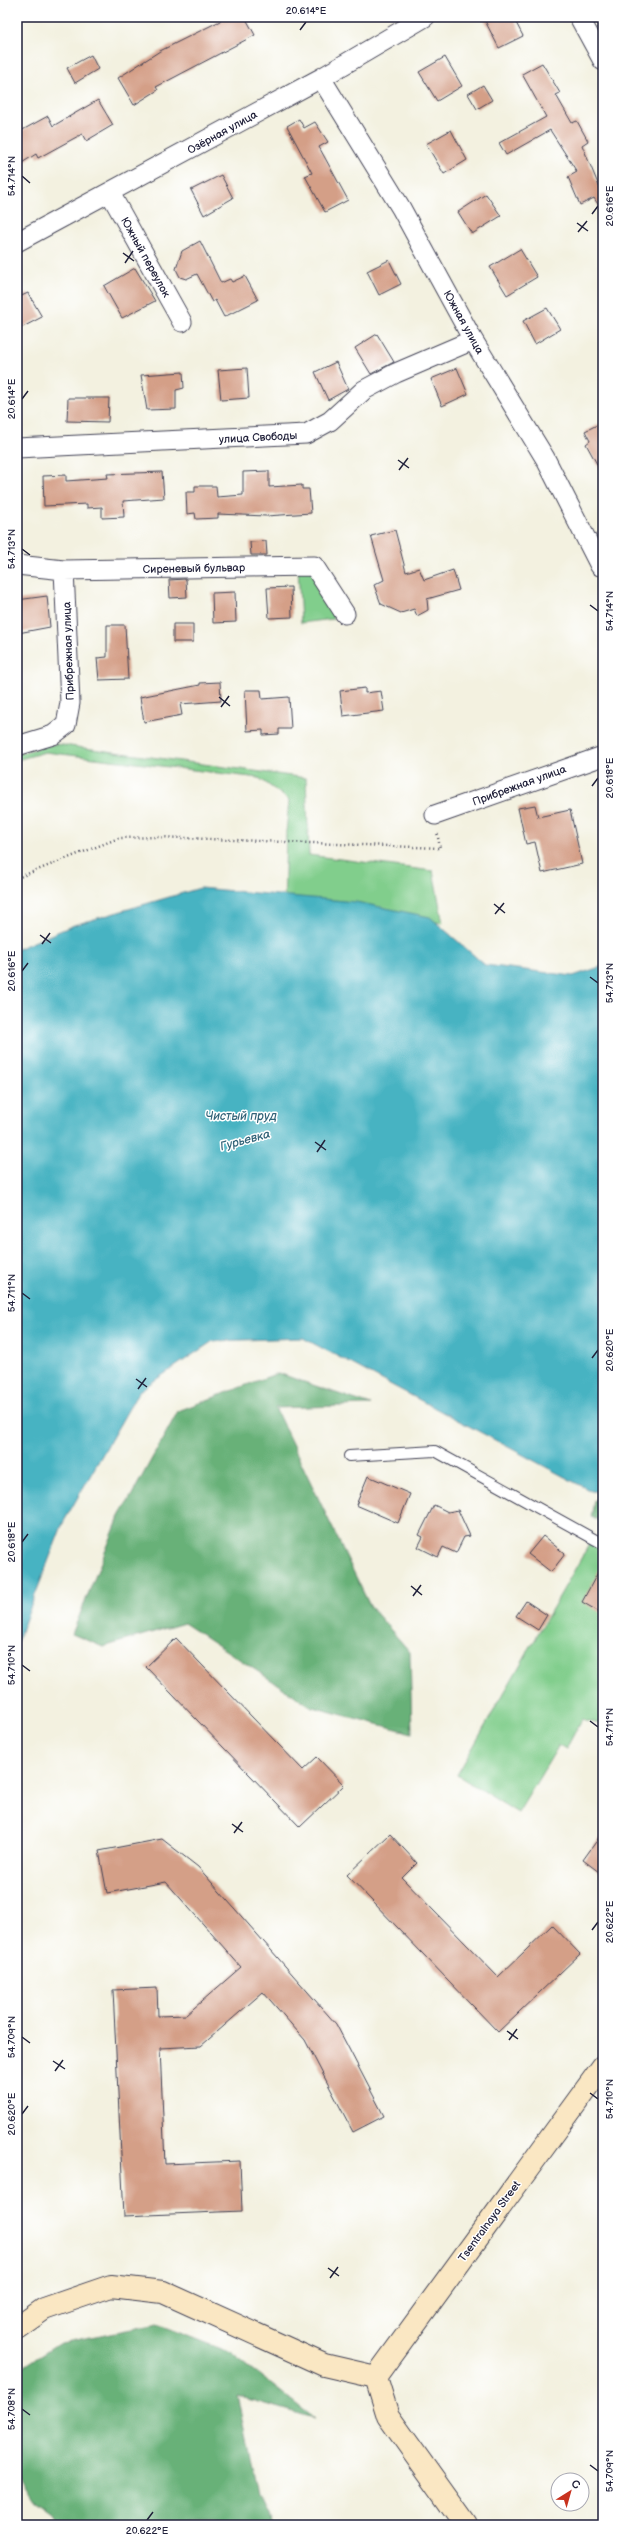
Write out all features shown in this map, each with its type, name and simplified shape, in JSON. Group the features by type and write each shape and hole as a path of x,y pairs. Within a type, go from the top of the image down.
{"main road":[{"name":"Tsentralnaya Street","path":"376,2376 603,2066"},
{"path":"17,2328 44,2309 111,2286 162,2292 324,2365 376,2376 388,2416 466,2525"}],"street":[{"name":"Озёрная улица","path":"17,242 321,78 425,17"},
{"path":"579,17 603,61"},
{"name":"Южная улица","path":"321,78 402,208 473,340 545,458 602,568"},
{"name":"Южный переулок","path":"110,193 182,322"},
{"name":"улица Свободы","path":"17,448 306,434 330,421 364,390 396,373 473,340"},
{"name":"Сиреневый бульвар","path":"17,565 64,570 314,566 345,614"},
{"name":"Прибрежная улица","path":"17,746 53,734 66,725 70,703 64,570"},
{"name":"Прибрежная улица","path":"435,815 603,756"}],"lane":[{"path":"349,1456 435,1451 603,1544"}],"path":[{"path":"17,878 119,838 158,837 440,848 435,815"}],"green space":[{"path":"298,567 331,568 333,619 301,623"},
{"path":"55,744 306,778 309,855 433,871 443,923 351,911 284,907 286,833 289,800 259,778 45,752 17,760 17,754"},
{"path":"278,1373 371,1405 275,1408 370,1606 410,1652 412,1733 312,1707 184,1623 103,1647 72,1634 118,1520 178,1411"},
{"path":"594,1500 603,1501 603,1521 591,1517"},
{"path":"591,1541 603,1548 603,1672 600,1677 603,1679 603,1725 582,1719 566,1749 559,1745 518,1813 457,1775"},
{"path":"157,2324 231,2353 314,2418 237,2396 258,2492 272,2525 67,2525 34,2501 17,2473 17,2371 60,2343"}],"water":[{"name":"Чистый пруд","path":"200,888 356,902 430,917 485,965 573,976 603,966 603,1492 591,1491 303,1338 213,1341 139,1391 63,1523 17,1642 17,949 74,925"}],"building":[{"path":"228,17 245,17 255,35 156,87 158,90 134,105 118,78 160,51"},
{"path":"483,17 513,17 523,36 499,48"},
{"path":"91,55 98,69 75,83 67,68"},
{"path":"445,57 462,86 437,101 419,72"},
{"path":"542,63 560,93 556,95 572,123 577,121 588,141 582,145 603,196 603,204 599,206 594,198 580,205 568,177 577,172 550,130 506,155 499,143 546,117 522,74"},
{"path":"483,85 492,100 477,109 468,94"},
{"path":"98,100 113,125 86,141 82,134 38,158 36,154 17,166 17,133 48,116 53,126"},
{"path":"299,119 304,128 315,122 328,142 319,147 348,200 325,212 305,176 312,173 287,126"},
{"path":"451,130 467,160 444,174 426,144"},
{"path":"221,175 233,198 204,215 191,190"},
{"path":"486,194 501,216 472,234 458,212"},
{"path":"200,241 221,283 230,279 232,282 245,276 258,300 224,317 215,300 212,302 197,274 186,279 180,277 176,269 182,251"},
{"path":"520,249 537,277 507,295 490,267"},
{"path":"389,260 401,284 379,295 367,271"},
{"path":"135,268 155,301 122,318 104,286"},
{"path":"28,293 42,317 17,330 17,298"},
{"path":"547,308 560,329 535,344 523,321"},
{"path":"377,334 394,362 371,374 355,348"},
{"path":"336,362 348,389 328,400 315,372"},
{"path":"247,368 249,398 221,400 218,370"},
{"path":"457,368 468,394 442,406 431,379"},
{"path":"183,372 184,388 176,390 176,409 147,410 141,375"},
{"path":"68,398 109,398 108,422 67,421"},
{"path":"603,422 603,475 586,444 590,441 585,431"},
{"path":"269,471 269,487 302,485 302,489 309,489 311,513 266,516 218,514 218,518 196,519 195,513 187,514 186,492 195,492 195,486 216,486 217,497 243,495 243,472"},
{"path":"162,472 164,498 123,501 124,517 102,518 102,507 87,508 87,504 44,506 43,476 66,475 66,481 108,478 107,474"},
{"path":"395,530 406,572 419,568 424,580 453,570 459,590 427,599 428,610 417,616 414,609 401,613 381,604 374,585 384,580 371,536"},
{"path":"266,541 267,555 251,555 250,542"},
{"path":"186,579 187,597 170,598 169,580"},
{"path":"291,587 292,617 269,618 267,588"},
{"path":"235,592 236,622 213,623 212,593"},
{"path":"47,596 50,627 18,633 17,600"},
{"path":"173,624 193,624 193,642 173,642"},
{"path":"107,625 125,625 128,679 99,680 97,658 107,657"},
{"path":"220,682 221,701 180,704 182,715 144,722 140,697 200,685 200,683"},
{"path":"365,688 365,693 381,691 384,711 343,716 340,691"},
{"path":"245,690 261,690 262,699 289,697 291,729 279,729 279,734 263,735 263,730 247,731"},
{"path":"535,805 538,817 570,810 582,864 542,873 535,842 526,844 518,808"},
{"path":"368,1476 410,1494 398,1523 356,1505"},
{"path":"434,1505 448,1512 458,1510 470,1536 464,1537 456,1553 443,1547 438,1557 418,1547 423,1537 419,1535"},
{"path":"543,1536 565,1554 551,1572 528,1554"},
{"path":"603,1563 603,1614 582,1602"},
{"path":"526,1601 547,1615 538,1630 516,1616"},
{"path":"176,1638 303,1770 317,1757 344,1785 300,1827 146,1667"},
{"path":"603,1832 603,1875 583,1860"},
{"path":"390,1834 417,1863 402,1878 498,1977 552,1925 580,1954 498,2032 347,1875"},
{"path":"162,1839 198,1867 336,2024 384,2116 353,2132 305,2040 263,1992 201,2046 160,2048 165,2164 240,2161 242,2211 124,2216 113,1990 157,1988 158,2016 186,2015 241,1967 166,1882 107,1893 99,1851"}],"water label":[{"name":"Гурьевка","path":"245,1140"}]}
